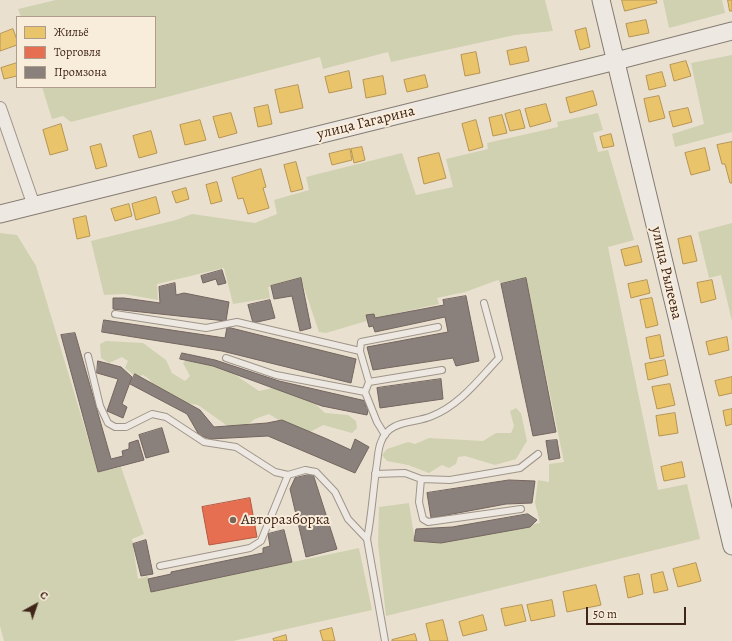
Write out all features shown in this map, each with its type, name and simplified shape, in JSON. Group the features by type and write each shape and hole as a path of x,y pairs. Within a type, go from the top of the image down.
{"street":[{"name":"улица Рылеева","path":"601,0 731,536"},
{"name":"улица Гагарина","path":"0,214 732,31"},
{"path":"0,108 34,206"}],"lane":[{"path":"385,641 367,539 372,515 373,488 381,442 390,428 432,416 454,404 499,358 484,303"},
{"path":"115,314 206,328 237,322 360,351"},
{"path":"385,435 377,422 365,392 370,382 360,351 361,342 438,327"},
{"path":"88,356 100,406 108,423 115,428 126,427 152,414 166,417 204,442 236,447 276,472 288,475 305,470 316,472 335,492 348,519 367,539"},
{"path":"226,358 276,375 365,392"},
{"path":"370,382 442,370"},
{"path":"375,474 405,473 421,479 450,480 520,468 538,454"},
{"path":"160,566 250,548 260,541 288,475"},
{"path":"421,479 419,502 423,519 428,522 521,509"}],"green space":[{"path":"56,0 545,0 553,31 515,35 391,62 388,52 323,69 320,57 71,122 63,116 52,119 42,88 156,88 156,16 21,16 18,9"},
{"path":"663,0 722,0 725,13 669,28"},
{"path":"732,55 732,132 675,147 672,134 704,124 691,63"},
{"path":"598,113 603,130 593,133 598,152 608,150 634,240 608,247 658,490 687,484 700,539 386,616 378,544 379,507 409,503 415,542 441,543 540,523 535,503 538,480 549,482 549,464 564,462 526,278 501,284 498,280 465,292 437,298 439,304 380,317 326,333 319,332 301,279 268,287 270,298 233,304 224,268 157,284 158,300 124,294 104,295 91,241 176,220 192,214 255,223 277,214 274,200 309,190 306,177 402,153 416,195 453,187 446,159 488,149 487,143 558,127 557,122"},
{"path":"732,223 732,321 721,275 709,278 698,232"},
{"path":"0,233 17,235 36,266 98,472 121,467 144,534 132,539 138,579 148,576 151,592 359,548 372,610 233,641 4,641 0,626"},
{"path":"106,341 143,343 166,360 172,373 185,381 190,376 183,363 188,358 216,362 259,391 281,386 309,398 325,413 348,415 356,421 357,428 352,433 323,425 310,432 295,430 269,414 255,419 243,428 229,427 198,405 162,398 149,379 143,375 136,377 125,368 128,361 122,357 109,363 101,358 100,344"},
{"path":"516,408 521,413 527,441 516,459 495,465 465,456 458,457 456,464 449,468 442,465 429,473 408,465 387,461 382,455 387,449 408,442 415,444 429,438 483,441 496,433 511,433 514,426 510,411"}],"building: Жильё":[{"path":"622,0 656,0 657,3 625,11"},
{"path":"728,0 732,0 732,11 730,11"},
{"path":"646,20 649,33 629,37 626,24"},
{"path":"586,28 590,47 580,50 575,31"},
{"path":"13,29 16,37 16,45 0,51 0,34"},
{"path":"526,47 529,61 510,65 507,51"},
{"path":"476,52 480,73 465,76 461,55"},
{"path":"686,61 691,76 674,81 670,65"},
{"path":"16,63 16,76 4,79 1,68"},
{"path":"349,71 352,88 329,93 325,77"},
{"path":"662,72 666,86 649,90 646,76"},
{"path":"425,75 428,87 407,92 404,80"},
{"path":"383,76 386,94 366,98 363,80"},
{"path":"298,85 303,108 280,113 275,90"},
{"path":"593,91 597,105 570,113 566,98"},
{"path":"659,96 665,118 649,122 644,99"},
{"path":"546,104 551,121 530,127 525,109"},
{"path":"268,105 272,124 258,127 254,108"},
{"path":"688,108 692,122 673,127 669,112"},
{"path":"520,110 525,128 510,131 505,114"},
{"path":"231,113 237,133 219,138 213,117"},
{"path":"502,115 507,133 493,136 489,118"},
{"path":"200,120 206,140 185,145 180,125"},
{"path":"476,120 483,147 469,151 462,124"},
{"path":"61,124 68,150 50,155 43,130"},
{"path":"151,131 157,153 139,158 133,136"},
{"path":"611,134 614,146 603,148 600,137"},
{"path":"732,142 732,183 730,183 725,164 722,164 717,145"},
{"path":"101,144 107,166 96,169 90,147"},
{"path":"362,147 365,160 354,163 351,149"},
{"path":"705,148 710,170 691,175 685,153"},
{"path":"350,149 352,160 332,165 329,154"},
{"path":"439,153 446,178 424,184 418,158"},
{"path":"296,162 303,189 291,192 284,165"},
{"path":"261,169 266,187 263,188 269,208 248,214 243,198 238,199 232,178"},
{"path":"217,182 222,201 211,204 206,185"},
{"path":"186,188 189,199 176,203 172,192"},
{"path":"156,197 160,213 136,220 132,204"},
{"path":"129,204 132,216 115,221 111,209"},
{"path":"86,216 90,236 77,239 73,219"},
{"path":"691,236 697,261 683,264 678,239"},
{"path":"638,246 642,262 625,266 621,250"},
{"path":"647,280 650,293 631,298 628,284"},
{"path":"712,280 716,299 701,303 697,283"},
{"path":"652,298 658,325 646,328 640,300"},
{"path":"660,335 664,356 650,359 646,338"},
{"path":"727,337 729,350 709,355 706,342"},
{"path":"665,360 668,375 648,380 645,364"},
{"path":"732,377 732,393 719,396 715,381"},
{"path":"670,384 675,405 657,409 652,387"},
{"path":"732,409 732,424 726,426 723,411"},
{"path":"675,413 678,433 659,436 656,416"},
{"path":"682,462 685,477 664,481 661,467"},
{"path":"696,563 701,581 678,587 673,569"},
{"path":"663,572 668,590 654,593 651,575"},
{"path":"639,574 643,594 628,598 624,577"},
{"path":"596,585 601,605 567,612 563,592"},
{"path":"552,600 555,616 531,621 527,605"},
{"path":"522,605 526,621 505,626 501,609"},
{"path":"483,615 487,630 463,636 459,622"},
{"path":"443,620 448,641 430,641 426,624"},
{"path":"332,628 335,641 323,641 320,631"},
{"path":"415,634 417,641 392,641 392,640"},
{"path":"286,635 287,641 274,641 273,639"}],"building: Торговля":[{"path":"250,498 257,537 209,545 202,507"}],"building: Промзона":[{"path":"222,270 226,283 218,285 216,279 203,283 201,276"},
{"path":"301,278 311,328 300,331 292,296 274,299 271,286"},
{"path":"526,278 556,432 533,436 501,284"},
{"path":"175,283 176,295 184,293 229,302 226,321 113,309 113,298 160,303 159,287"},
{"path":"466,296 479,361 456,366 453,358 373,370 367,347 448,332 445,317 375,332 373,326 369,327 366,315 374,314 375,318 444,305 443,300"},
{"path":"270,300 275,318 253,323 248,305"},
{"path":"104,320 225,338 227,327 356,359 351,383 222,351 102,332"},
{"path":"75,333 111,459 123,456 122,451 129,449 129,443 138,440 144,460 98,472 61,335"},
{"path":"182,353 215,360 279,381 366,401 365,406 369,406 367,415 322,406 213,366 180,359"},
{"path":"98,361 121,367 132,377 122,404 127,407 123,418 107,411 118,379 97,373"},
{"path":"135,374 200,410 214,427 267,423 282,420 351,450 355,439 369,447 355,473 268,436 210,439 199,435 187,414 130,384"},
{"path":"441,379 443,399 380,408 377,388"},
{"path":"162,428 169,452 146,458 139,435"},
{"path":"557,440 560,458 549,460 546,441"},
{"path":"313,474 337,549 306,557 290,489 295,478"},
{"path":"509,480 535,481 532,503 506,504 431,518 427,493"},
{"path":"528,514 537,520 530,527 441,543 414,541 416,529 452,527"},
{"path":"284,530 292,562 151,592 148,579 171,574 171,572 263,553 263,548 270,546 268,534"},
{"path":"146,540 153,574 141,576 133,544"}],"place":[{"name":"Авторазборка","path":"233,520"}]}
